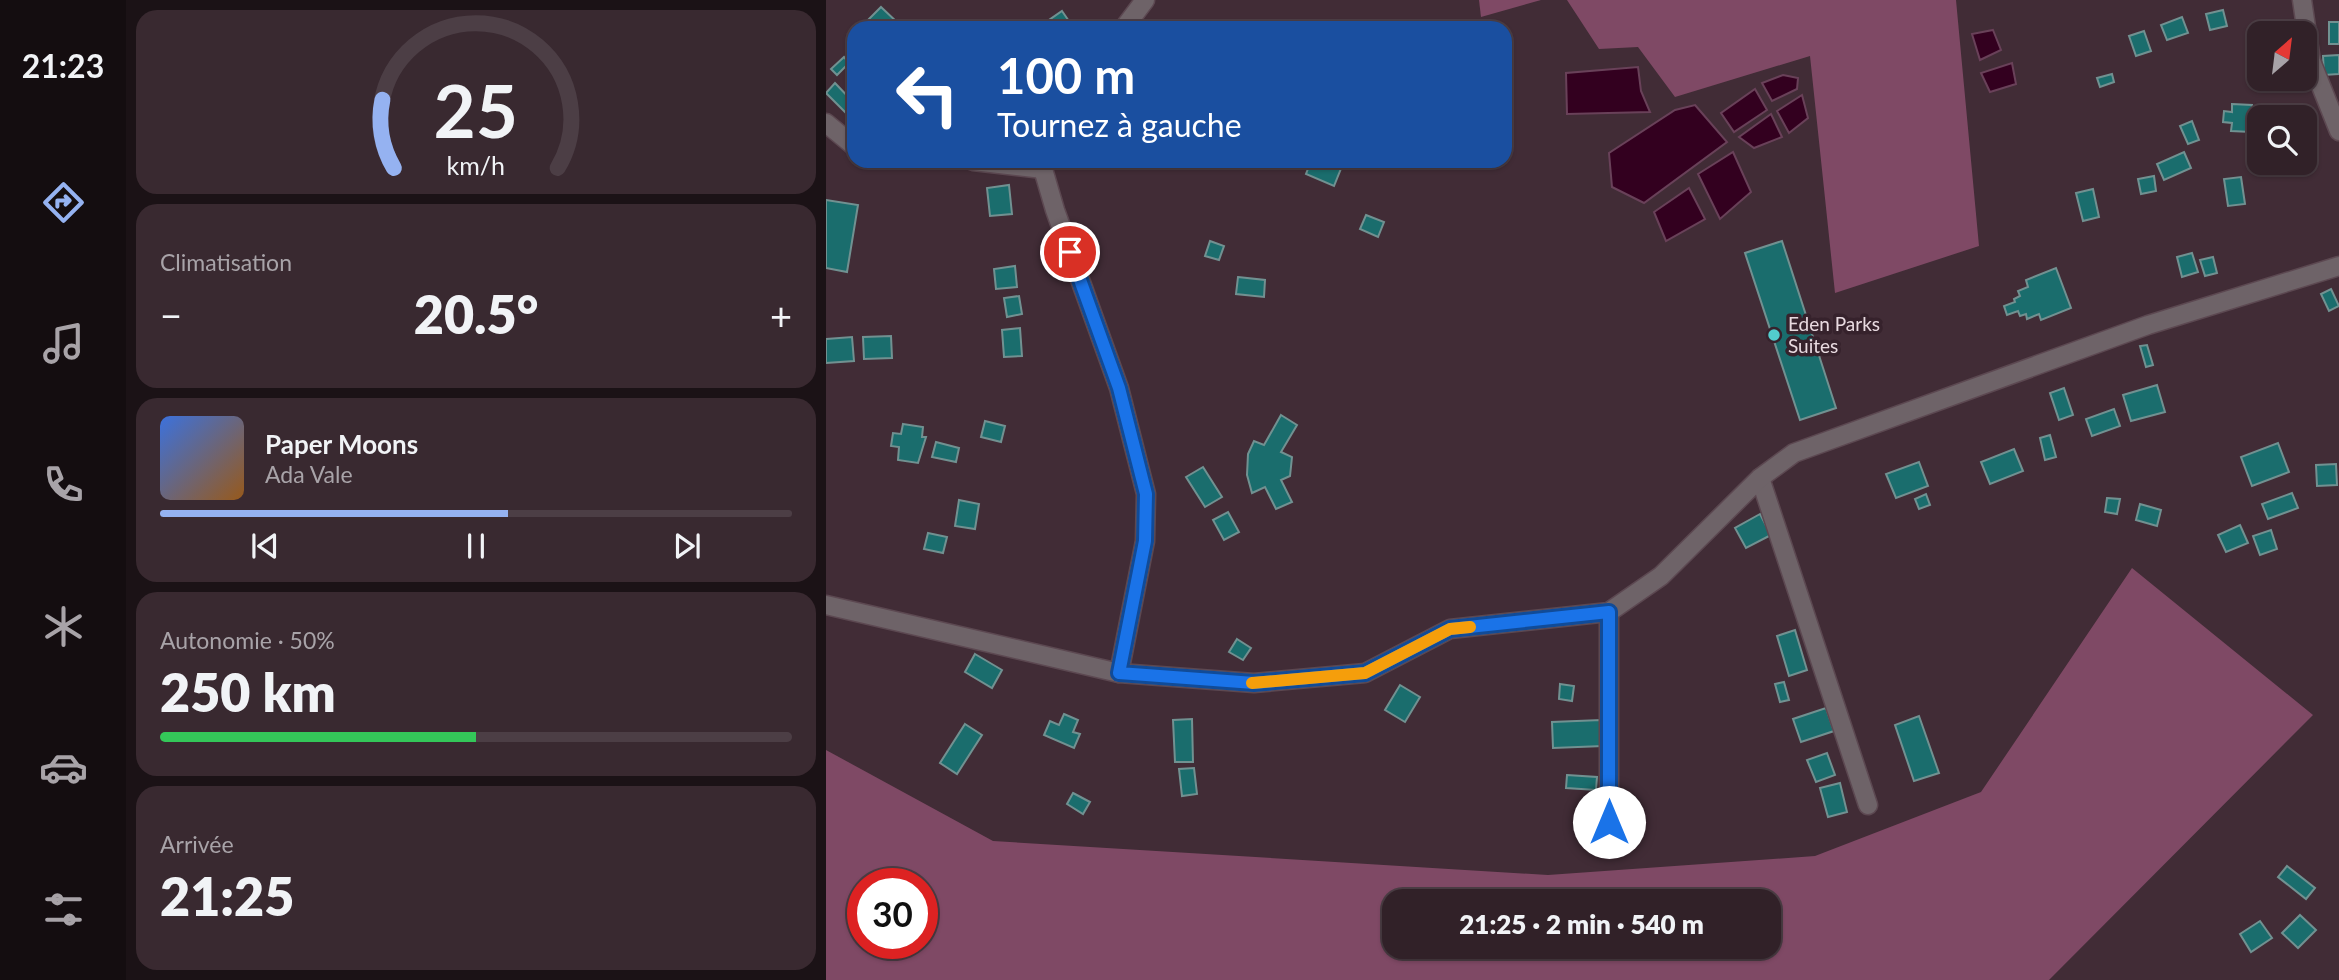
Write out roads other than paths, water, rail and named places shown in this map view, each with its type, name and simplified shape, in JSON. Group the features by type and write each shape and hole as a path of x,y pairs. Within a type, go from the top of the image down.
{"street":[{"path":"1129,21 1145,0"},
{"path":"2302,0 2311,61 2339,131"},
{"path":"826,123 847,140"},
{"path":"1046,168 1055,210 1119,388 1146,494 1145,541 1119,673"},
{"path":"826,604 1119,673 1254,683 1365,673 1450,629 1609,612 1661,576 1760,478 1794,453 2148,325 2339,266"},
{"path":"1760,478 1868,805"},
{"path":"1609,612 1609,849"}],"place":[{"name":"Eden Parks Suites","path":"1774,335"}]}
